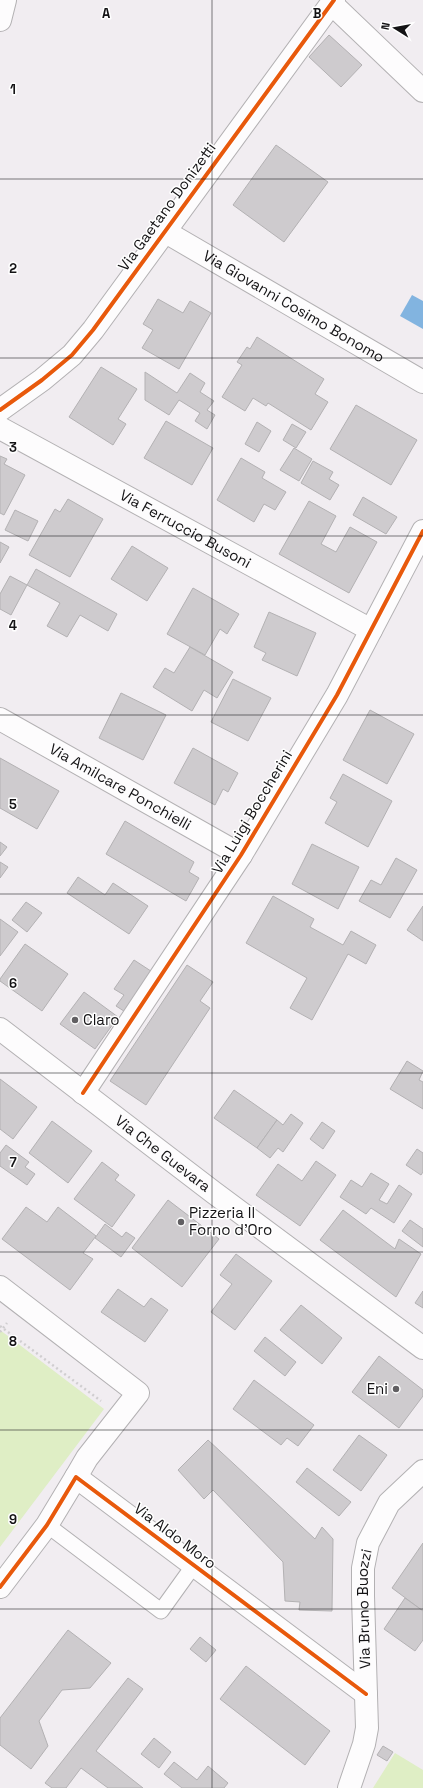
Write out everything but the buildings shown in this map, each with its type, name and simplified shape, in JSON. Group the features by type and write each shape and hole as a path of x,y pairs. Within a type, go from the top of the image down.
{"street":[{"path":"0,20 5,0"},
{"path":"333,2 423,91"},
{"name":"Via Gaetano Donizetti","path":"0,410 42,380 72,355 93,330 333,2"},
{"name":"Via Giovanni Cosimo Bonomo","path":"164,231 423,382"},
{"name":"Via Ferruccio Busoni","path":"0,428 370,630"},
{"name":"Via Luigi Boccherini","path":"83,1093 241,855 337,695 423,532"},
{"name":"Via Amilcare Ponchielli","path":"0,719 241,855"},
{"name":"Via Che Guevara","path":"0,1029 423,1348"},
{"path":"0,1287 138,1393 87,1458 47,1525 0,1587"},
{"name":"Via Bruno Buozzi","path":"349,1788 364,1744 367,1728 363,1568 368,1543 376,1525 390,1503 423,1471"},
{"name":"Via Aldo Moro","path":"76,1477 366,1694"}],"lane":[{"path":"47,1525 161,1611 194,1565"}],"path":[{"path":"0,1326 120,1416"}],"green space":[{"path":"0,1330 104,1409 0,1547"},
{"path":"395,1753 423,1770 423,1788 373,1788"}],"water":[{"path":"412,295 423,301 423,329 400,316"}],"cycle path":[{"path":"0,410 42,380 72,355 93,330 334,0"},
{"path":"83,1093 241,855 337,695 423,531"},
{"path":"0,1587 47,1525 76,1477 366,1694"}],"place":[{"name":"Claro","path":"75,1020"},
{"name":"Pizzeria Il Forno d'Oro","path":"181,1222"},
{"name":"Eni","path":"396,1389"}]}
